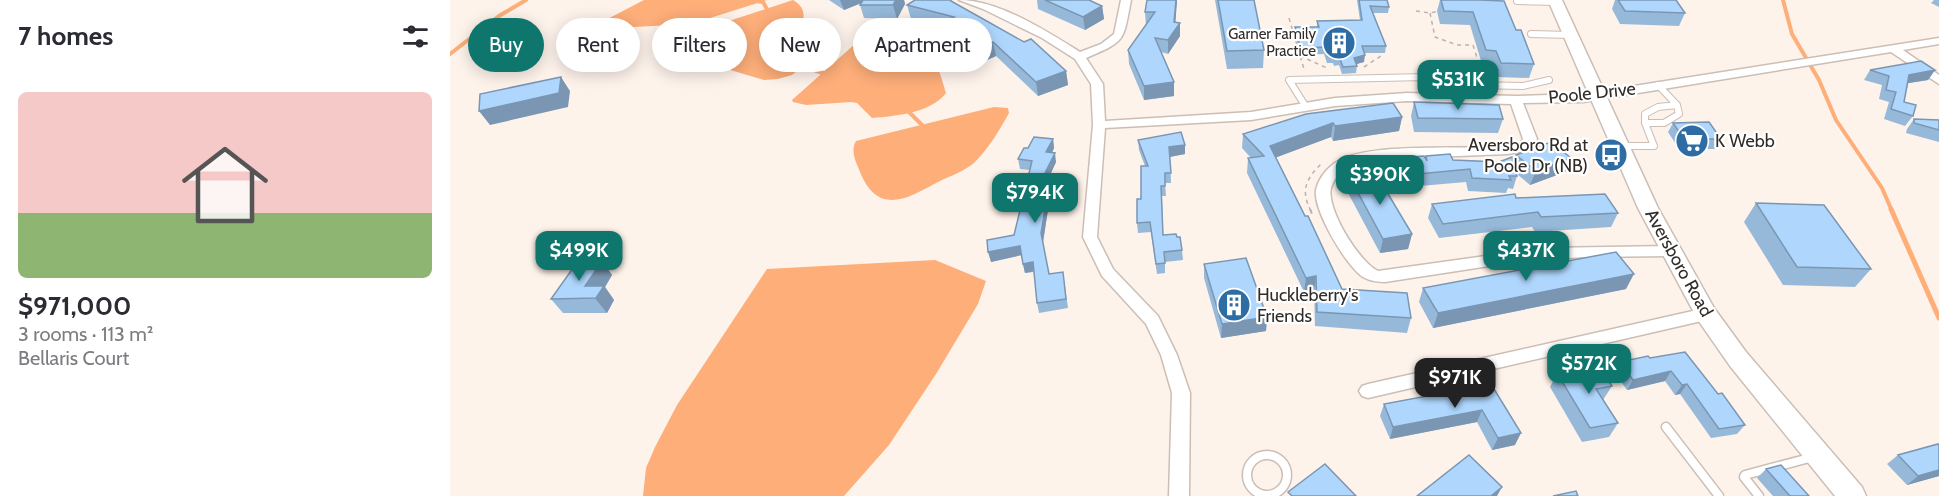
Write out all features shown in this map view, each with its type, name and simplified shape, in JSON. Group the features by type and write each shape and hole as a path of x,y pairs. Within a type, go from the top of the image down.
{"street":[{"path":"964,0 991,4 1046,36 1079,57 1097,84 1100,125 1090,237 1107,273 1152,320 1169,355 1181,393 1179,496"},
{"path":"1079,57 1105,46 1119,35 1126,0"},
{"name":"Aversboro Road","path":"1555,1 1670,251 1706,315 1738,359 1852,496"},
{"name":"Poole Drive","path":"1100,125 1251,116 1335,102 1471,91 1516,100 1583,98 1939,41"},
{"path":"1894,49 1939,80"},
{"path":"1516,100 1530,139 1524,147 1492,153 1422,151 1358,157 1339,166 1326,179 1322,195 1325,204 1359,267 1373,276 1392,277 1502,258 1609,249 1670,251"},
{"path":"1368,391 1706,315"}],"lane":[{"path":"1517,1 1555,1"},
{"path":"1531,34 1571,35"},
{"path":"1306,107 1289,80 1425,77 1471,91 1529,85 1550,80"},
{"path":"1645,123 1664,123 1679,114 1677,105 1658,86"},
{"path":"1622,146 1654,146 1645,123 1645,114 1658,107 1677,105"},
{"path":"1666,427 1719,496"},
{"path":"1759,496 1747,482 1745,475 1780,470 1818,456"},
{"path":"1272,457 1284,465 1287,471 1286,484 1276,493 1260,495 1250,487 1245,475 1246,469 1253,460 1272,457"}],"path":[{"path":"1416,11 1430,13 1448,11"},
{"path":"1430,13 1435,37 1457,45 1473,45 1484,78"},
{"path":"1289,18 1302,69 1310,69"},
{"path":"1364,68 1384,54"},
{"path":"1298,56 1327,68"},
{"path":"1319,69 1334,68"},
{"path":"1315,220 1303,193 1306,177 1324,160"}],"shaded area":[{"path":"644,0 767,0 710,18 652,18 652,26 640,27 640,18 609,18"},
{"path":"793,0 799,4 804,14 803,18 759,18 759,72 796,72 778,79 764,80 737,72 747,72 747,18 738,18"},
{"path":"853,46 853,72 940,72 946,93 939,100 922,109 872,118 857,103 806,105 793,102 792,100 823,72 841,72 841,56"},
{"path":"994,107 1008,108 1009,113 985,151 967,168 915,194 894,200 875,195 867,186 854,156 856,141"},
{"path":"935,260 986,281 978,304 936,374 889,445 844,496 643,496 646,468 677,405 767,269"}],"building":[{"path":"863,0 896,0 893,5 860,5"},
{"path":"915,0 951,0 981,18 952,18 954,17 907,5"},
{"path":"1045,0 1089,0 1102,6 1083,17"},
{"path":"1147,0 1176,0 1174,22 1180,23 1168,40 1155,38 1174,82 1144,86 1128,50 1155,12 1145,12"},
{"path":"1218,0 1254,0 1264,50 1227,51"},
{"name":"Garner Family Practice","path":"1359,0 1387,0 1389,7 1370,6 1386,46 1362,46 1365,55 1354,58 1357,66 1343,67 1340,59 1328,56 1325,47 1301,48 1295,27 1319,27 1317,21 1362,20"},
{"path":"1441,0 1504,1 1516,30 1521,30 1534,64 1501,63 1496,51 1486,50 1473,12 1444,11"},
{"path":"1618,0 1676,0 1685,13 1625,11"},
{"path":"992,24 1024,42 1031,39 1066,71 1036,82 993,42"},
{"path":"1921,61 1935,70 1909,75 1904,102 1916,105 1913,116 1891,109 1896,92 1886,90 1889,76 1870,70"},
{"path":"561,77 559,93 479,111 480,94"},
{"path":"1414,102 1499,105 1503,119 1418,118"},
{"path":"1393,103 1402,117 1335,126 1333,123 1270,146 1305,216 1308,216 1342,289 1407,293 1411,318 1317,312 1316,276 1306,278 1248,158 1264,156 1243,134 1306,114"},
{"path":"1914,119 1939,120 1939,130 1914,123"},
{"path":"1709,122 1721,139 1684,139 1673,123"},
{"path":"1181,132 1185,145 1169,147 1171,173 1165,173 1165,186 1161,186 1163,235 1176,234 1180,237 1182,250 1164,252 1165,263 1156,264 1150,222 1137,223 1137,199 1141,199 1141,166 1148,166 1138,140"},
{"path":"1034,137 1053,139 1046,152 1055,153 1044,175 1051,175 1041,233 1049,274 1063,272 1066,299 1037,303 1033,262 1023,264 1020,246 988,252 987,240 1014,235 1032,161 1018,159"},
{"path":"1551,142 1571,158 1536,171 1516,155"},
{"path":"1450,154 1453,160 1499,162 1512,157 1517,176 1509,176 1511,180 1472,178 1470,169 1386,177 1378,159 1424,156 1427,161 1426,156"},
{"path":"1375,172 1412,234 1383,239 1349,176"},
{"path":"1515,194 1516,198 1605,194 1618,213 1541,217 1538,212 1443,224 1432,204"},
{"path":"1756,203 1824,205 1871,269 1797,267"},
{"path":"1616,252 1634,274 1438,313 1423,288"},
{"name":"Huckleberry's Friends","path":"1246,258 1267,317 1222,324 1204,264"},
{"path":"578,261 602,261 585,286 604,286 596,298 551,299"},
{"path":"1685,352 1718,394 1722,393 1745,425 1719,429 1687,384 1682,385 1671,371 1633,380 1620,362"},
{"path":"1599,366 1612,386 1596,389 1618,423 1590,428 1557,373"},
{"path":"1491,384 1521,433 1498,438 1482,410 1393,427 1384,404"},
{"path":"1938,444 1939,470 1918,476 1898,455"},
{"path":"1469,455 1502,487 1491,496 1417,496"},
{"path":"1325,464 1356,496 1292,496 1288,492"},
{"path":"1781,465 1809,496 1790,496 1766,469"},
{"path":"1576,491 1578,496 1553,496"}],"waterway":[{"path":"450,54 499,16 526,0"},
{"path":"749,0 763,2 769,13"},
{"path":"1783,0 1792,34 1819,80 1836,120 1882,188 1892,211"},
{"path":"820,72 828,75"},
{"path":"907,110 922,125 921,131"},
{"path":"1891,209 1939,318"}],"place":[{"name":"Garner Family Practice","path":"1339,43"},
{"name":"K Webb","path":"1692,141"},
{"name":"Aversboro Rd at Poole Dr (NB)","path":"1611,155"},
{"name":"Huckleberry's Friends","path":"1234,305"}]}
